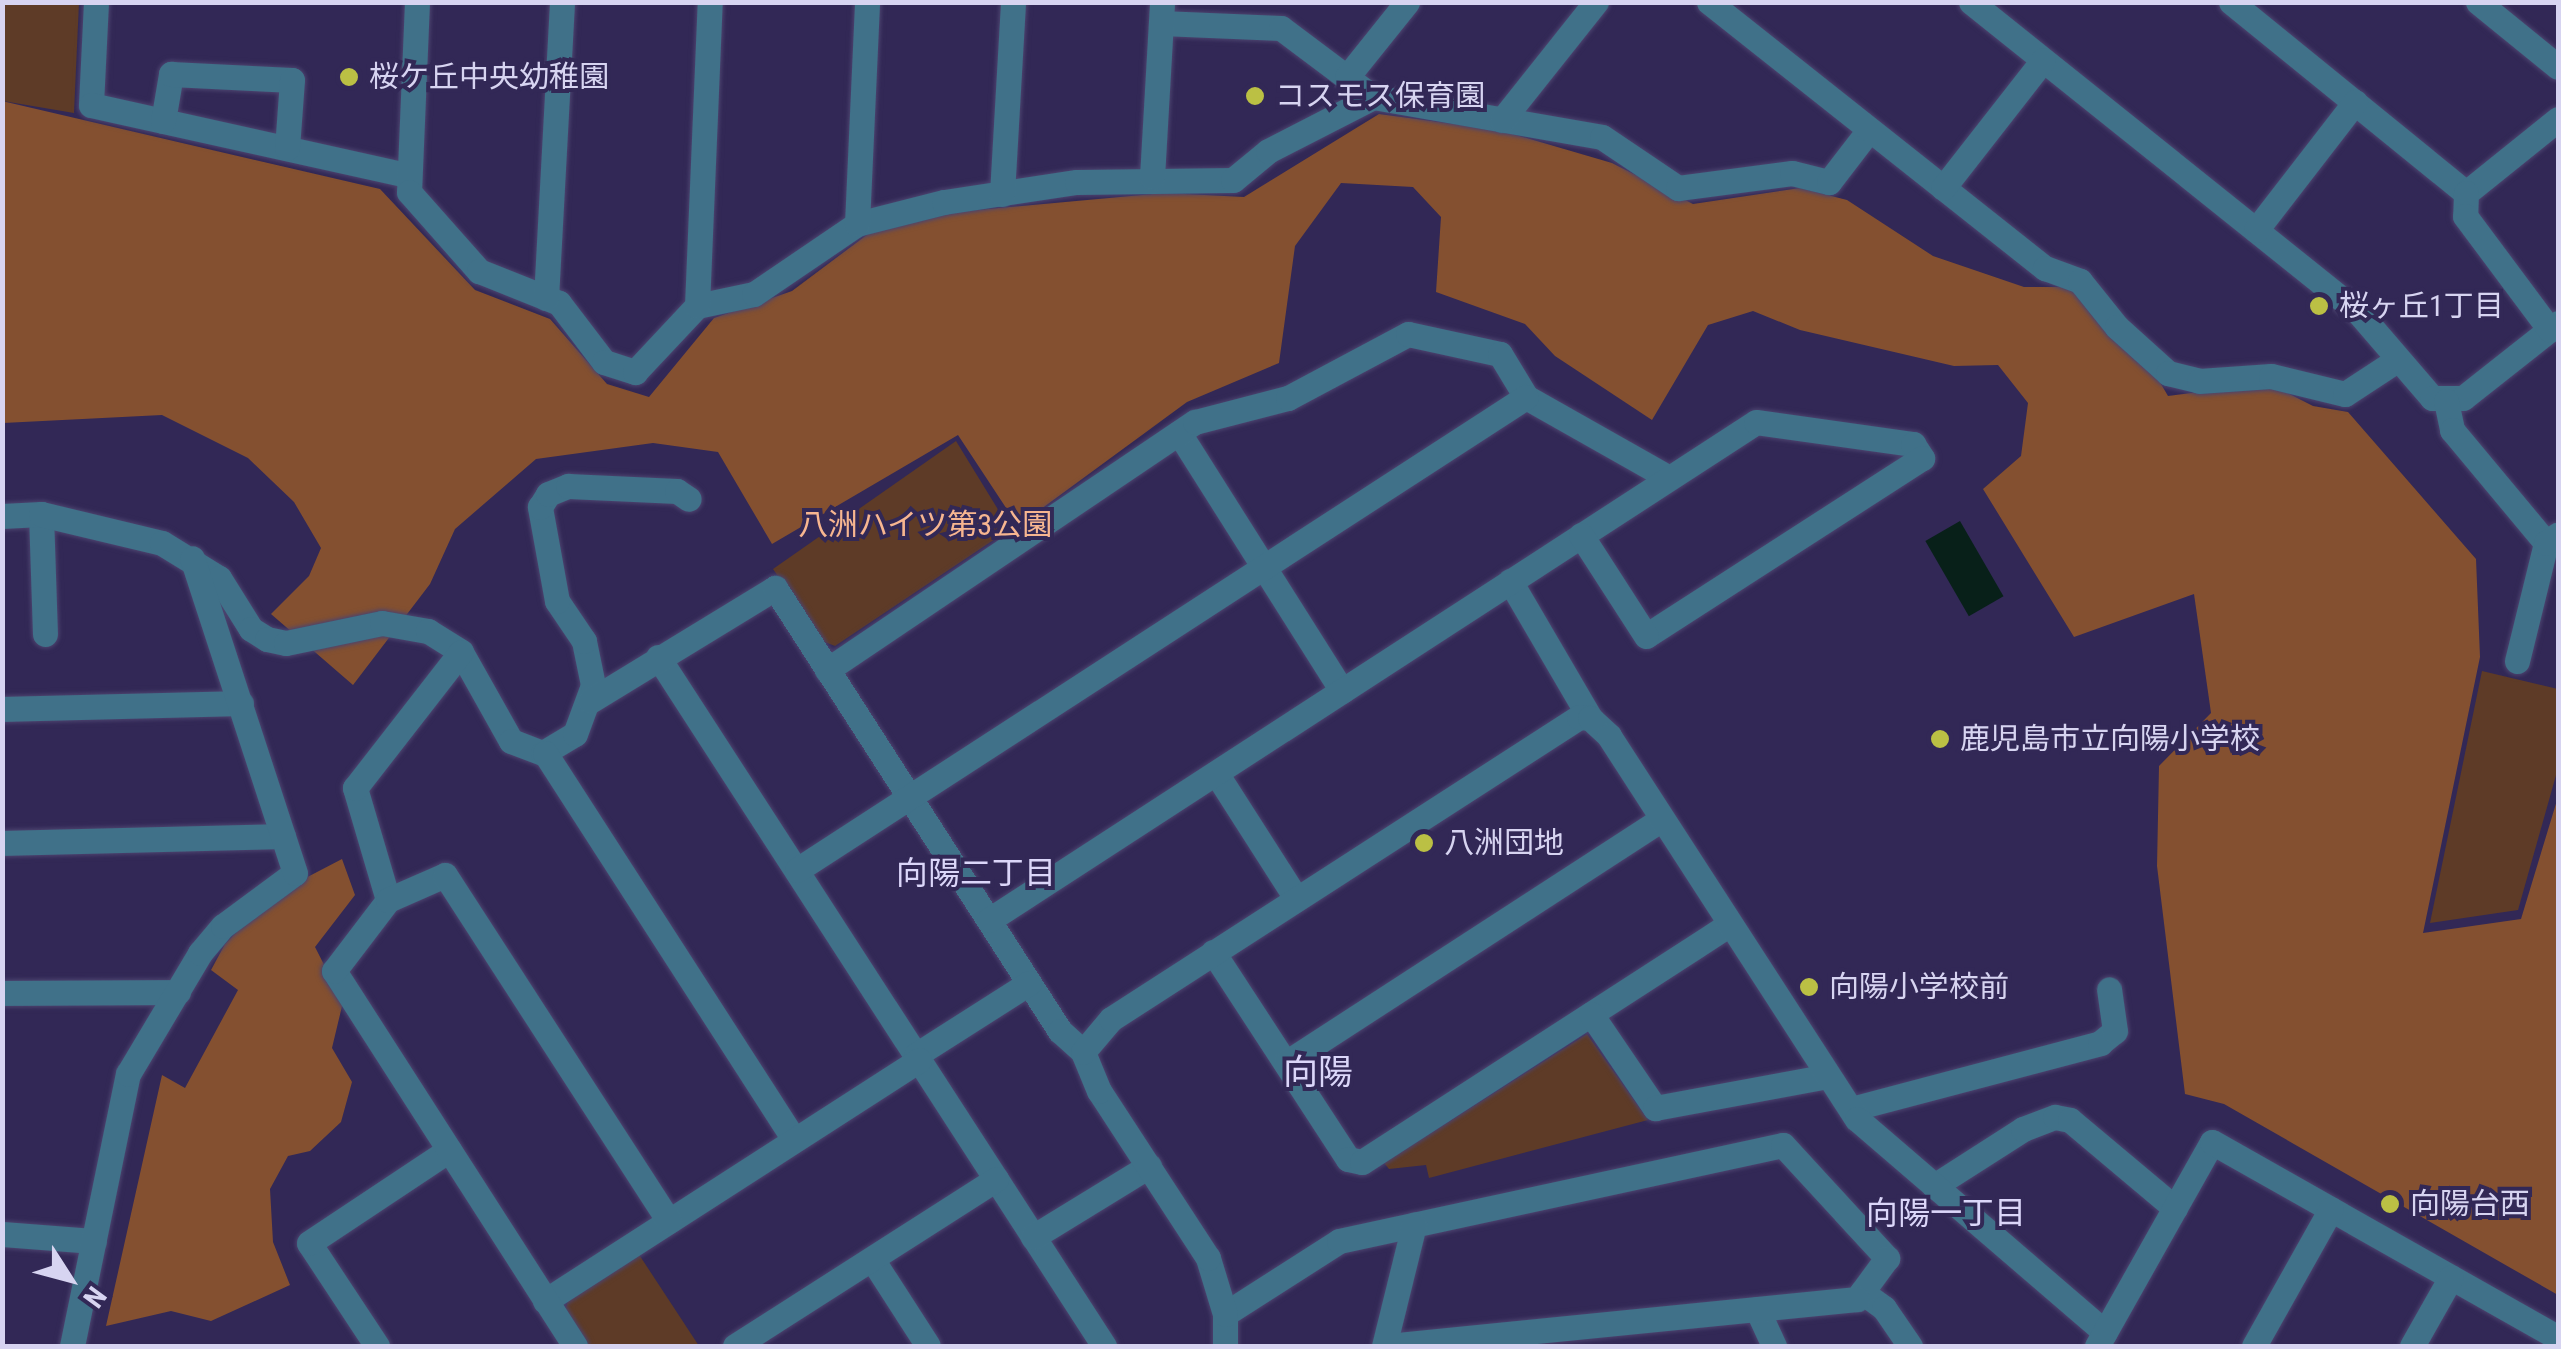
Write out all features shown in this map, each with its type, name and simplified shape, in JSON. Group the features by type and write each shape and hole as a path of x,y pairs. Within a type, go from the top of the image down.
{"street":[{"path":"96,2 91,105 408,174"},
{"path":"416,2 410,192 480,271 559,303 604,362 635,372 697,306 754,294 856,224 1002,194 1152,177 1233,180 1268,151 1373,97"},
{"path":"546,298 562,2"},
{"path":"697,306 710,2"},
{"path":"856,224 868,2"},
{"path":"1002,194 1014,2"},
{"path":"1347,77 1407,2"},
{"path":"1502,120 1596,2"},
{"path":"1709,2 2045,268 2080,282 2116,328 2168,372 2198,381 2270,376 2346,394 2398,360"},
{"path":"1971,2 2358,314 2423,392 2446,402 2464,398 2554,326 2465,216 2466,193 2558,119"},
{"path":"2230,2 2466,193"},
{"path":"2478,2 2558,67"},
{"path":"1152,177 1161,13 1280,28 1373,97 1602,137 1678,188 1792,173 1830,182 1869,130"},
{"path":"1944,188 2043,60"},
{"path":"163,121 170,74 292,80 287,148"},
{"path":"2256,230 2355,102"},
{"path":"827,670 1195,422 1288,398 1408,334 1500,354 1526,397 1669,478"},
{"path":"797,870 1526,397"},
{"path":"2446,402 2452,430 2552,538 2518,661"},
{"path":"989,920 1510,581 1581,535 1669,478 1756,422 1913,444 1922,458 1646,636 1581,535"},
{"path":"1179,433 1342,691"},
{"path":"545,752 576,734 590,701 592,663 557,601 540,506 548,494 568,486 677,491 689,499"},
{"path":"41,514 45,634"},
{"path":"2,516 41,514 162,544 192,558 218,578 250,629 267,639 286,644 382,623 428,631 460,652 511,741 545,752 794,1140"},
{"path":"72,1346 128,1074 178,992 189,966 223,926 295,873 192,558"},
{"path":"1510,581 1590,718 1609,736 1851,1109 2101,1339 2212,1142 2558,1338 2554,1346"},
{"path":"590,701 775,588 1060,1031 1083,1052 1099,1091 1208,1258 1226,1314 1225,1346"},
{"path":"388,900 355,788 460,652"},
{"path":"658,657 1104,1346"},
{"path":"2,709 241,703"},
{"path":"1083,1052 1111,1019 1566,722 1590,718"},
{"path":"1216,773 1296,898"},
{"path":"1286,1063 1662,818"},
{"path":"2,844 283,836"},
{"path":"574,1346 334,971 388,900 445,875 669,1221"},
{"path":"1214,952 1348,1159 1362,1162 1730,924"},
{"path":"546,1301 1029,983"},
{"path":"1851,1109 2100,1043 2115,1031 2109,989"},
{"path":"2,994 178,992"},
{"path":"1590,1014 1656,1108 1830,1078"},
{"path":"1934,1186 2023,1129 2055,1117 2070,1120 2174,1208"},
{"path":"1226,1314 1338,1241 1783,1145 1887,1258 1857,1299 1513,1340 1385,1346 1414,1225"},
{"path":"376,1346 308,1242 449,1150"},
{"path":"1033,1237 1149,1166"},
{"path":"735,1346 772,1337 872,1259 996,1180"},
{"path":"2254,1346 2331,1210"},
{"path":"2,1234 94,1241"},
{"path":"872,1259 928,1346"},
{"path":"2412,1346 2451,1277"},
{"path":"1862,1292 1884,1308 1910,1346"},
{"path":"1757,1309 1774,1346"}],"green space":[{"path":"2,3 79,3 74,113 3,101"},
{"name":"八洲ハイツ第3公園","path":"956,441 1010,529 835,646 822,641 773,569"},
{"path":"2482,671 2558,689 2558,768 2518,910 2430,923"},
{"path":"1587,1034 1648,1120 1429,1178 1426,1165 1389,1169 1384,1163"},
{"path":"638,1253 699,1346 589,1346 565,1310 569,1298"}],"shaded area":[{"path":"2,101 380,189 475,290 550,319 607,384 649,397 714,318 792,291 872,231 944,213 1164,193 1244,197 1379,114 1499,130 1612,163 1693,204 1800,188 1847,200 1933,256 2024,287 2071,287 2154,372 2168,396 2268,383 2313,406 2348,412 2476,559 2480,657 2423,933 2521,919 2558,797 2558,1295 2224,1104 2185,1094 2157,866 2159,766 2211,713 2194,594 2074,637 1983,489 2021,456 2028,403 1998,365 1954,366 1800,330 1753,311 1708,325 1652,420 1555,356 1525,324 1436,292 1441,217 1413,187 1341,183 1295,246 1279,363 1187,402 1018,526 958,435 772,544 718,452 653,443 536,459 455,529 430,584 353,685 271,614 309,576 321,548 294,502 248,458 162,415 3,423"},
{"path":"1960,521 2004,596 1969,616 1925,541"},
{"path":"342,859 355,895 315,947 343,1002 332,1048 352,1082 341,1122 310,1151 288,1156 270,1189 273,1242 290,1285 211,1321 171,1311 106,1326 162,1075 185,1088 238,990 211,970 225,944 271,896"}],"place":[{"name":"桜ケ丘中央幼稚園","path":"349,77"},
{"name":"コスモス保育園","path":"1255,96"},
{"name":"桜ヶ丘1丁目","path":"2319,306"},
{"name":"鹿児島市立向陽小学校","path":"1940,739"},
{"name":"八洲団地","path":"1424,843"},
{"name":"向陽小学校前","path":"1809,987"},
{"name":"向陽台西","path":"2390,1204"}],"district":[{"name":"向陽二丁目","path":"976,873"},
{"name":"向陽","path":"1318,1073"},
{"name":"向陽一丁目","path":"1946,1213"}]}
